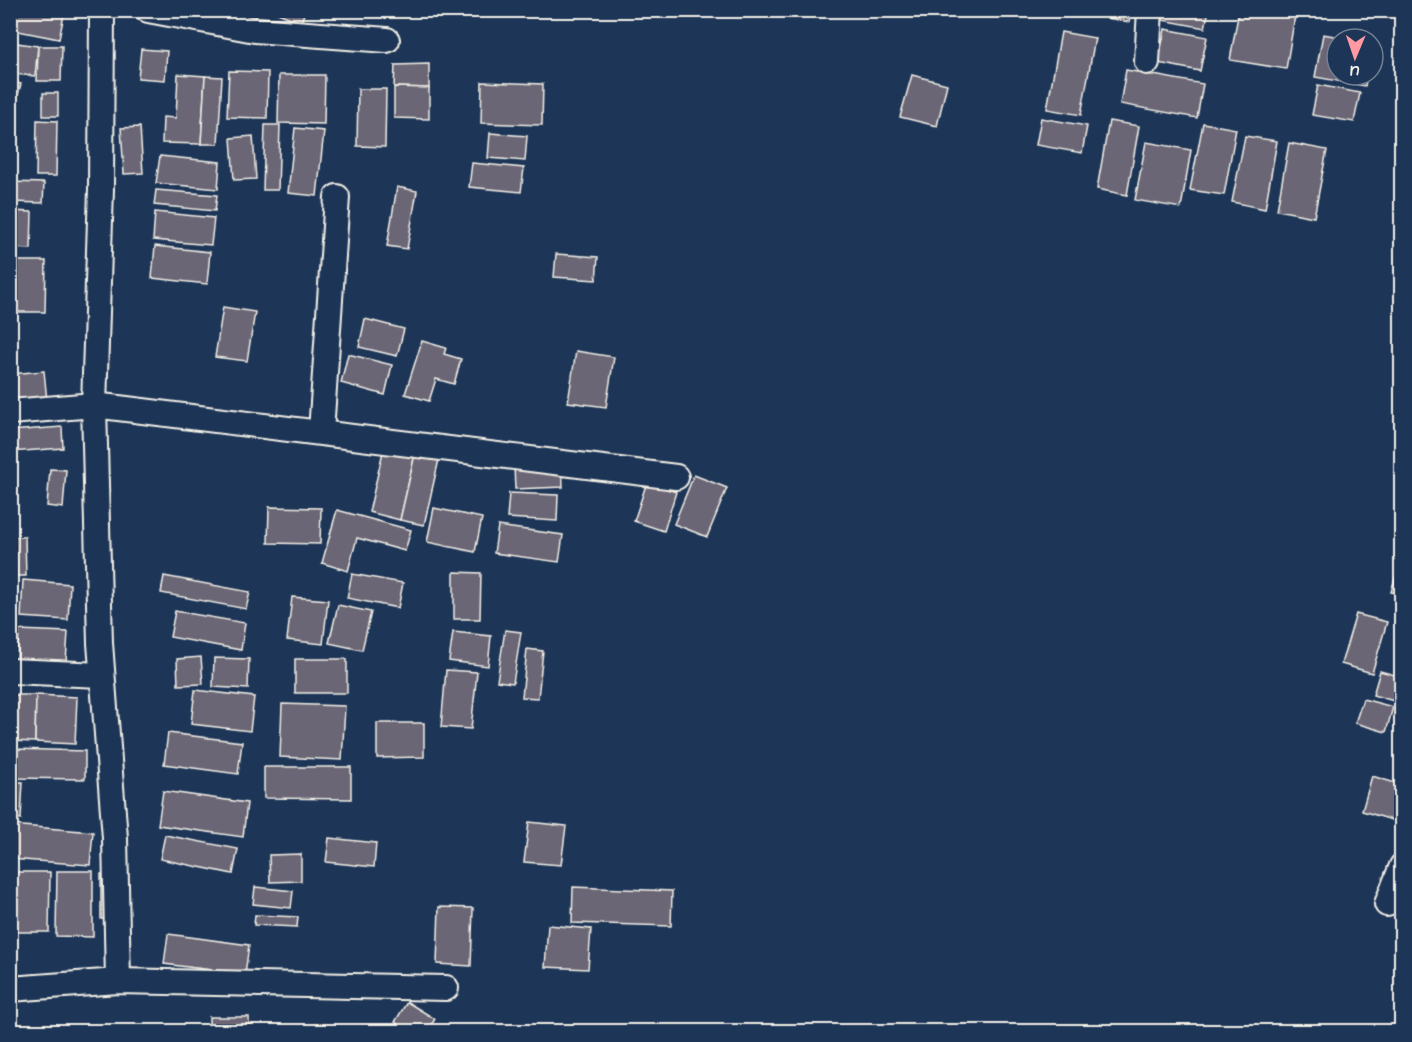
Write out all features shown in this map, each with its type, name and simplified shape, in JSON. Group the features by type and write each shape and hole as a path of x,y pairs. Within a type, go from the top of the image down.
{"street":[{"path":"102,10 94,405 101,675 114,838 118,981"},
{"path":"148,10 255,30 387,40"},
{"path":"1148,62 1150,10"},
{"path":"321,432 337,197"},
{"path":"10,412 94,405 676,477"},
{"path":"10,671 101,675"},
{"path":"1387,904 1401,866"},
{"path":"10,989 118,981 446,988"}],"building":[{"path":"17,10 65,10 59,39 13,30"},
{"path":"270,10 293,10 304,14 301,22"},
{"path":"1090,10 1131,10 1129,22 1089,15"},
{"path":"1158,10 1209,10 1205,28 1157,19"},
{"path":"1239,10 1296,10 1286,69 1230,60"},
{"path":"1165,29 1207,37 1200,71 1158,63"},
{"path":"1061,32 1095,38 1081,115 1047,109"},
{"path":"1323,34 1325,34 1325,79 1315,77"},
{"path":"17,43 38,46 35,76 13,74"},
{"path":"38,46 62,46 61,81 37,81"},
{"path":"141,49 167,51 165,80 138,78"},
{"path":"429,64 429,88 394,87 395,65"},
{"path":"1126,70 1203,84 1197,118 1120,104"},
{"path":"229,71 268,72 267,118 227,117"},
{"path":"178,74 205,76 201,144 162,143 163,117 176,118"},
{"path":"279,75 325,75 324,124 278,123"},
{"path":"912,75 947,84 937,126 900,117"},
{"path":"205,76 222,77 218,144 201,144"},
{"path":"10,81 21,84 11,118 10,118"},
{"path":"482,82 543,84 542,125 481,123"},
{"path":"1318,85 1360,93 1354,122 1312,115"},
{"path":"394,87 429,88 429,119 394,118"},
{"path":"358,89 386,89 385,147 357,146"},
{"path":"43,93 58,93 58,116 43,116"},
{"path":"1041,118 1087,126 1082,153 1036,145"},
{"path":"37,120 57,121 56,176 36,176"},
{"path":"1109,121 1139,126 1127,195 1097,189"},
{"path":"1203,123 1236,129 1224,195 1190,190"},
{"path":"265,125 280,125 278,190 263,190"},
{"path":"140,127 143,173 124,174 121,128"},
{"path":"295,128 324,131 317,196 288,193"},
{"path":"490,133 527,136 525,161 488,158"},
{"path":"253,136 256,179 234,180 231,138"},
{"path":"1245,136 1277,141 1265,209 1232,202"},
{"path":"1146,142 1191,150 1181,208 1135,200"},
{"path":"1289,143 1327,150 1314,217 1277,210"},
{"path":"160,156 220,162 218,189 156,183"},
{"path":"472,163 524,168 521,192 469,187"},
{"path":"10,182 44,183 43,203 10,202"},
{"path":"397,187 417,191 407,249 387,246"},
{"path":"156,190 217,195 215,211 154,205"},
{"path":"10,211 32,212 31,249 10,248"},
{"path":"155,212 214,218 211,245 153,240"},
{"path":"155,246 210,252 207,284 152,278"},
{"path":"556,254 598,257 596,280 554,277"},
{"path":"10,261 46,261 45,312 10,312"},
{"path":"223,307 255,312 247,361 215,357"},
{"path":"365,319 404,329 397,356 359,347"},
{"path":"422,341 446,348 444,354 461,359 454,384 436,379 429,401 405,394"},
{"path":"576,351 614,357 606,407 568,402"},
{"path":"348,354 392,365 385,395 341,383"},
{"path":"44,371 47,401 10,405 10,374"},
{"path":"62,427 63,448 10,452 10,431"},
{"path":"385,443 416,450 400,520 369,512"},
{"path":"416,450 440,455 424,525 400,520"},
{"path":"562,464 563,487 515,489 514,466"},
{"path":"50,469 66,470 63,508 47,506"},
{"path":"694,475 727,488 707,537 674,524"},
{"path":"647,482 676,492 664,531 634,521"},
{"path":"509,493 558,495 557,521 507,518"},
{"path":"269,507 321,508 320,544 268,543"},
{"path":"434,508 482,518 475,552 427,542"},
{"path":"337,510 411,530 405,551 357,538 348,571 322,563"},
{"path":"498,526 563,535 559,562 494,553"},
{"path":"10,537 25,537 26,576 10,576"},
{"path":"1402,555 1402,595 1391,592"},
{"path":"454,572 481,573 480,619 454,619"},
{"path":"352,574 403,583 398,608 347,598"},
{"path":"164,576 250,592 246,609 161,593"},
{"path":"23,580 70,584 68,620 21,617"},
{"path":"292,597 328,600 323,644 287,640"},
{"path":"338,605 371,612 362,650 329,643"},
{"path":"175,611 245,623 241,650 170,637"},
{"path":"1356,614 1387,622 1372,673 1341,664"},
{"path":"19,630 68,632 66,662 17,660"},
{"path":"505,630 521,632 513,683 497,681"},
{"path":"453,632 491,636 488,666 449,661"},
{"path":"527,649 543,651 538,698 522,697"},
{"path":"201,657 203,684 178,685 177,659"},
{"path":"214,658 249,659 248,689 213,687"},
{"path":"295,659 347,659 347,693 295,693"},
{"path":"446,670 477,672 471,729 441,727"},
{"path":"1380,671 1402,677 1401,703 1373,695"},
{"path":"195,690 254,697 250,731 191,724"},
{"path":"10,695 36,695 35,742 10,741"},
{"path":"36,695 77,697 75,744 35,742"},
{"path":"1363,699 1393,707 1386,732 1355,723"},
{"path":"282,704 345,706 342,760 280,757"},
{"path":"377,723 424,723 424,757 377,758"},
{"path":"168,733 242,742 238,774 164,764"},
{"path":"14,749 85,751 85,779 13,778"},
{"path":"264,767 351,767 351,799 264,798"},
{"path":"1372,776 1402,785 1402,823 1362,811"},
{"path":"10,782 23,782 21,819 10,818"},
{"path":"163,791 247,803 243,837 158,825"},
{"path":"529,822 566,826 561,865 524,862"},
{"path":"10,825 93,832 90,865 10,859"},
{"path":"165,835 238,849 233,874 160,859"},
{"path":"329,838 376,843 374,867 326,862"},
{"path":"301,854 301,881 270,882 269,855"},
{"path":"57,871 93,871 93,937 56,936"},
{"path":"13,872 50,872 49,932 13,932"},
{"path":"101,874 110,874 110,919 101,919"},
{"path":"255,887 293,891 291,908 253,904"},
{"path":"573,887 672,891 671,926 572,923"},
{"path":"439,907 473,908 471,966 437,964"},
{"path":"255,915 298,917 297,927 254,925"},
{"path":"548,925 591,929 588,969 545,967"},
{"path":"168,934 249,945 245,974 164,964"},
{"path":"407,1002 435,1019 427,1032 410,1032 395,1022"},
{"path":"209,1017 249,1017 249,1032 209,1032"}]}
